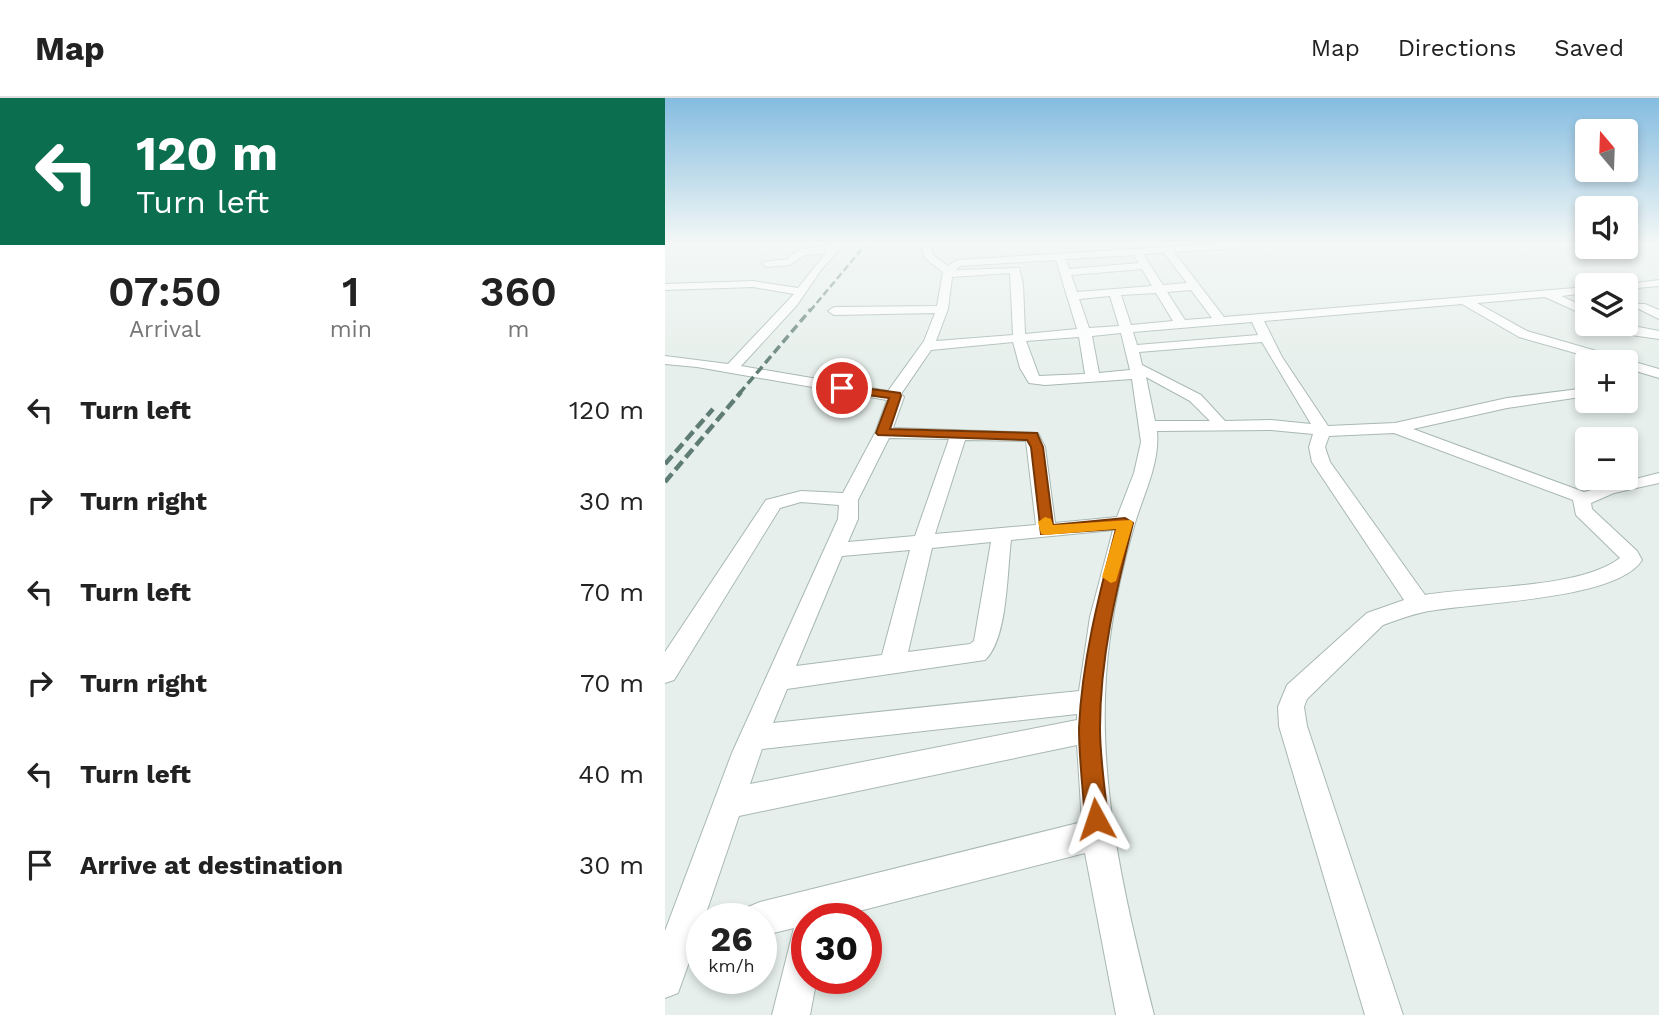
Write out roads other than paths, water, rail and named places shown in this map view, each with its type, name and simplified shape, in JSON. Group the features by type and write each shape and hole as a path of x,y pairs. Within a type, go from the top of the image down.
{"street":[{"path":"775,287 802,292"},
{"path":"731,369 805,287"},
{"path":"893,395 926,346 942,309 947,287"},
{"path":"1018,287 1019,340 1034,380 1045,381 1093,377 1182,326 1575,291"},
{"path":"1070,287 1085,335 1093,377"},
{"path":"1073,296 1186,287"},
{"path":"1197,287 1221,322"},
{"path":"1160,289 1182,326"},
{"path":"1115,293 1134,355 1150,440 1147,459 1125,523 1104,606 1093,673 1090,730 1098,834 1105,881 1135,1015"},
{"path":"1548,294 1575,306"},
{"path":"1465,301 1523,334 1579,350"},
{"path":"1640,306 1659,315"},
{"path":"834,311 942,309"},
{"path":"1257,319 1279,365 1323,430"},
{"path":"1638,332 1659,335"},
{"path":"926,346 1085,335 1134,355 1202,402 1213,411 1220,425"},
{"path":"1134,355 1265,338"},
{"path":"665,374 676,361 893,395"},
{"path":"1148,426 1296,425 1323,430 1368,431 1395,428 1507,403 1575,394"},
{"path":"700,903 729,803 754,737 848,519 849,500 883,433 896,397 893,395"},
{"path":"1395,428 1584,498 1609,489 1659,478"},
{"path":"1323,430 1317,447 1321,461 1419,604"},
{"path":"883,433 1032,436 1036,440 1046,530"},
{"path":"892,665 923,541 959,434"},
{"path":"665,673 725,575 773,504 784,498 806,495 849,500"},
{"path":"1384,1015 1293,726 1291,707 1296,693 1375,619 1419,604 1564,586 1609,575 1626,567 1631,560 1627,551 1583,511 1581,503 1584,498"},
{"path":"835,550 1125,523"},
{"path":"779,679 976,653 983,648 987,638 1002,534"},
{"path":"754,737 1091,701"},
{"path":"729,803 1090,730"},
{"path":"870,903 1098,834"},
{"path":"665,980 686,944"},
{"path":"791,1015 795,994"}],"railway":[{"path":"810,311 830,287"},
{"path":"739,394 811,309"},
{"path":"665,482 741,392"},
{"path":"665,464 713,409"}]}
